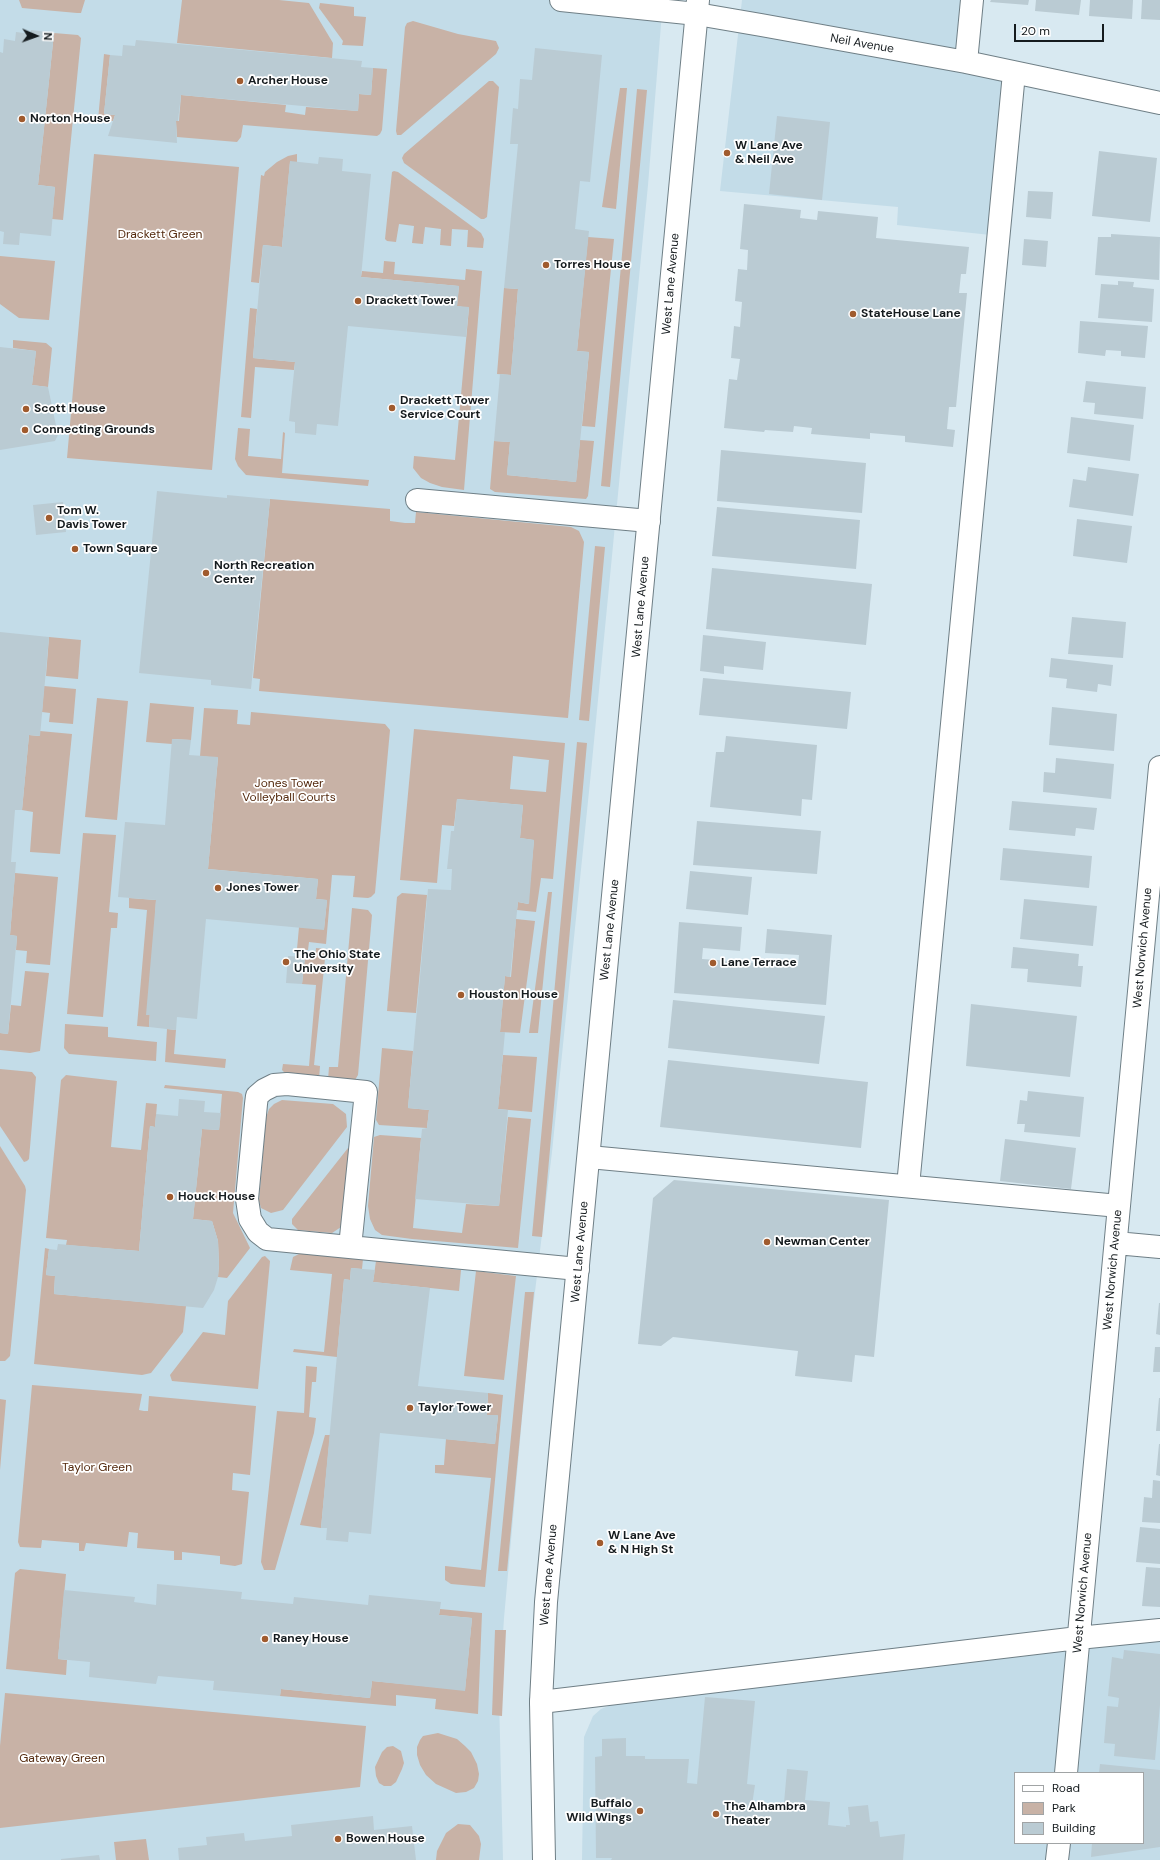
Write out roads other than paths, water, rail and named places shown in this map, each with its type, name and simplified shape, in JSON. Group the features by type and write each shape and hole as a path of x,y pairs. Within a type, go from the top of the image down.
{"main road":[{"name":"Neil Avenue","path":"561,0 697,7 1160,103"},
{"path":"966,62 972,0"},
{"name":"West Lane Avenue","path":"544,1860 541,1702 546,1602 697,7"},
{"path":"908,1186 1014,73"},
{"path":"417,500 649,522"},
{"name":"West Norwich Avenue","path":"1066,1772 1160,767"},
{"path":"350,1247 366,1092 287,1084 274,1085 264,1090 257,1096 247,1199 250,1219 258,1232 267,1238 350,1247 578,1269"},
{"path":"589,1157 1119,1206"},
{"path":"1116,1243 1160,1247"},
{"path":"541,1702 1078,1638 1160,1630"},
{"path":"1057,1860 1059,1844"}],"place":[{"name":"Archer House","path":"240,81"},
{"name":"Norton House","path":"22,119"},
{"name":"W Lane Ave & Neil Ave","path":"727,153"},
{"name":"Torres House","path":"546,265"},
{"name":"Drackett Tower","path":"358,301"},
{"name":"StateHouse Lane","path":"853,314"},
{"name":"Drackett Tower Service Court","path":"392,408"},
{"name":"Scott House","path":"26,409"},
{"name":"Connecting Grounds","path":"25,430"},
{"name":"Tom W. Davis Tower","path":"49,518"},
{"name":"Town Square","path":"75,549"},
{"name":"North Recreation Center","path":"206,573"},
{"name":"Jones Tower","path":"218,888"},
{"name":"The Ohio State University","path":"286,962"},
{"name":"Lane Terrace","path":"713,963"},
{"name":"Houston House","path":"461,995"},
{"name":"Houck House","path":"170,1197"},
{"name":"Newman Center","path":"767,1242"},
{"name":"Taylor Tower","path":"410,1408"},
{"name":"W Lane Ave & N High St","path":"600,1543"},
{"name":"Raney House","path":"265,1639"},
{"name":"Buffalo Wild Wings","path":"640,1811"},
{"name":"The Alhambra Theater","path":"716,1814"},
{"name":"Bowen House","path":"338,1839"}],"park label":[{"name":"Drackett Green","path":"160,235"},
{"name":"Jones Tower Volleyball Courts","path":"289,791"},
{"name":"Taylor Green","path":"97,1468"},
{"name":"Gateway Green","path":"62,1759"}]}
